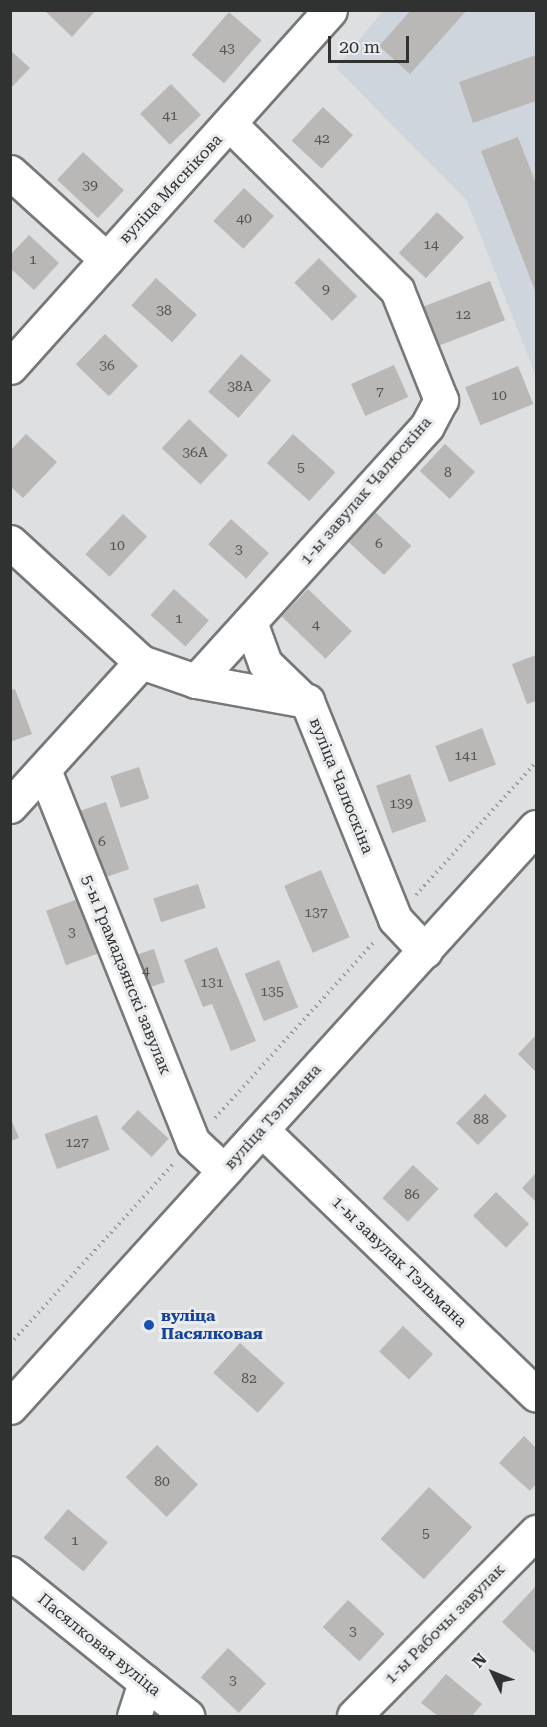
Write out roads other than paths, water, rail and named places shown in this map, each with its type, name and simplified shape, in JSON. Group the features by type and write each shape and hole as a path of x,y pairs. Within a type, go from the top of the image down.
{"street":[{"name":"вуліца Мяснікова","path":"10,367 106,259 231,125 330,10"},
{"name":"1-ы завулак Чалюскіна","path":"196,681 427,426 441,400 397,290 231,125"},
{"path":"10,172 106,259"},
{"name":"вуліца Чалюскіна","path":"10,542 141,662 196,681 307,701 395,919 425,951"},
{"path":"250,622 265,663 303,700"},
{"path":"10,806 141,662"},
{"name":"5-ы Грамадзянскі завулак","path":"44,770 193,1142 224,1171"},
{"name":"вуліца Тэльмана","path":"10,1407 537,827"},
{"name":"1-ы завулак Тэльмана","path":"262,1130 537,1395"},
{"name":"1-ы Рабочы завулак","path":"354,1716 537,1532"},
{"name":"Пасялковая вуліца","path":"10,1573 187,1716"},
{"path":"134,1716 145,1682"}],"place":[{"name":"вуліца Пасялковая","path":"149,1325"}]}
